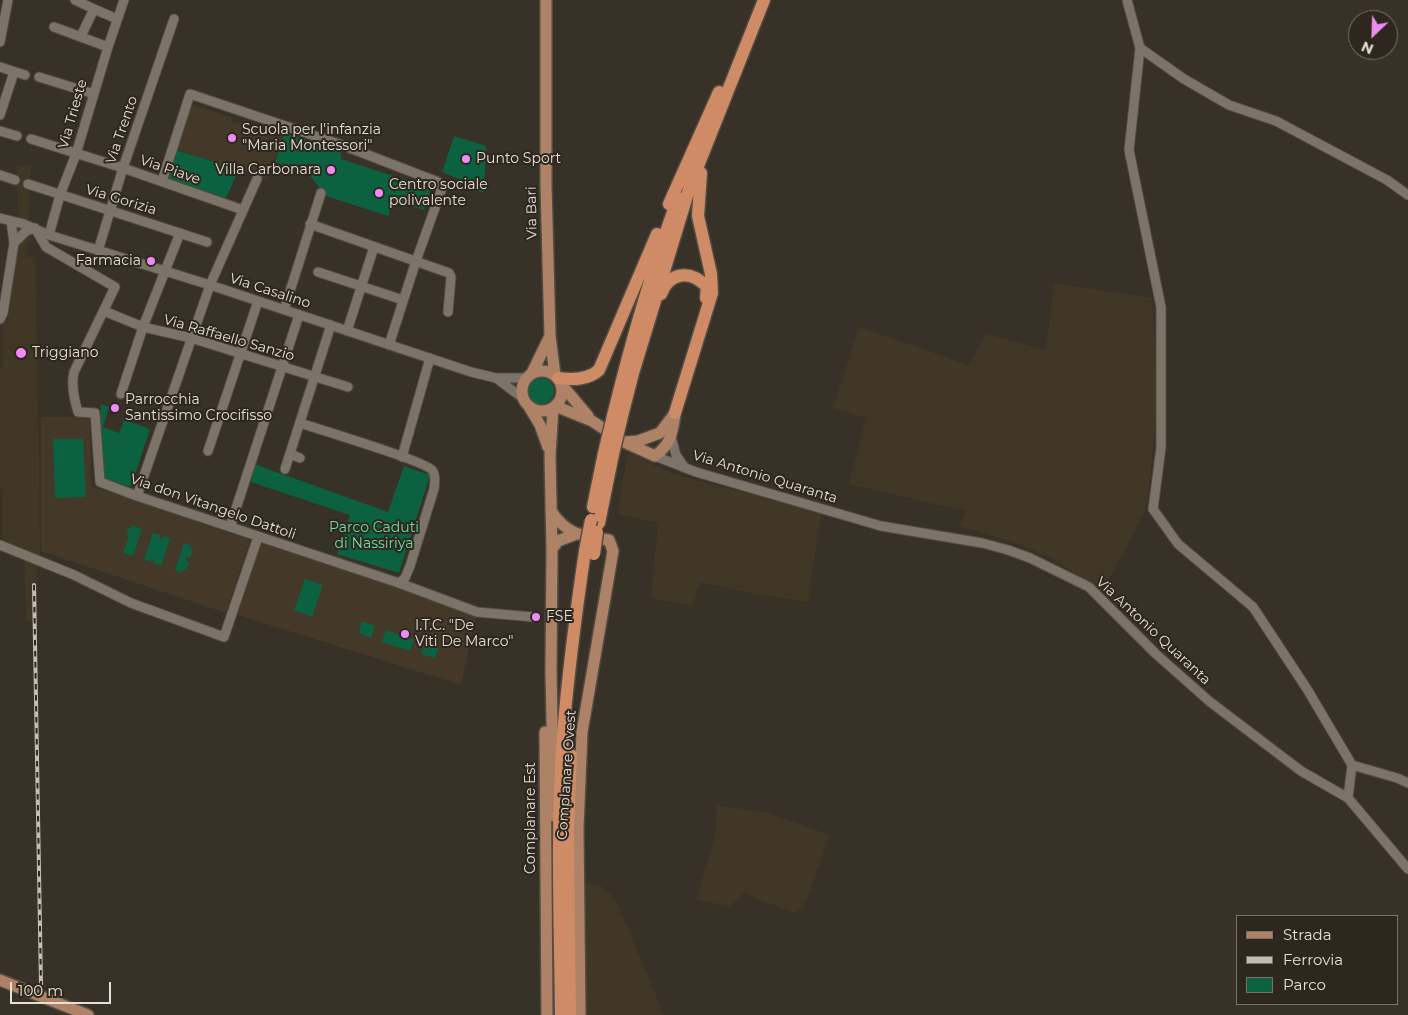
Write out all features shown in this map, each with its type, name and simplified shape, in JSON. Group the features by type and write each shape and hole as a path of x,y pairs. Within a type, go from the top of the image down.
{"highway":[{"path":"618,416 624,372 664,234 756,0"},
{"path":"561,1015 559,844 563,735 578,598 590,553 618,416 675,233 704,151 764,0"},
{"path":"558,379 583,378 593,375 603,363 693,149 720,90"},
{"path":"675,413 712,293 712,274 698,216 699,187 704,151"},
{"path":"640,350 664,286 677,276 688,275 700,280 707,288 706,316"},
{"path":"570,1015 568,830 572,733 588,589 590,553"}],"main road":[{"name":"Via Bari","path":"546,0 546,186 550,336 558,379"},
{"path":"550,336 530,376 523,384 522,391 525,401 540,425 550,456"},
{"path":"530,376 540,371 549,372 558,379 592,421"},
{"path":"525,401 532,408 540,411 554,407 560,401 562,393 558,379"},
{"path":"554,407 592,421 624,442 655,456 665,449 666,435 675,413"},
{"path":"554,407 550,456 551,620 554,805 559,844"},
{"path":"624,442 666,435"},
{"path":"551,511 562,526 576,534"},
{"path":"552,549 558,541 576,534"},
{"name":"Complanare Ovest","path":"576,534 609,540 613,551 582,732 578,828 580,1015"},
{"name":"Complanare Est","path":"547,1015 545,671 551,620"},
{"path":"0,980 88,1015"},
{"path":"0,988 67,1015"}],"street":[{"path":"0,42 2,20 8,0"},
{"path":"75,0 117,19"},
{"name":"Via Trieste","path":"49,235 60,195 76,154 124,0"},
{"path":"1127,0 1140,48 1129,150 1161,307 1161,448 1153,508 1178,544 1252,608 1307,689 1352,765 1348,798"},
{"path":"80,36 94,8"},
{"name":"Via Trento","path":"98,251 123,168 174,18"},
{"path":"54,27 108,47"},
{"path":"1140,48 1184,79 1229,105 1276,121 1387,180 1408,195"},
{"path":"0,67 24,75"},
{"path":"0,114 14,72"},
{"path":"39,77 94,94"},
{"path":"162,181 190,94 342,145 438,182 441,191 403,300 390,345"},
{"path":"0,130 17,136"},
{"name":"Via Piave","path":"31,139 162,181 243,210"},
{"path":"1,177 15,180"},
{"path":"137,496 210,285 257,179"},
{"name":"Via Gorizia","path":"28,184 207,242"},
{"path":"284,310 321,193"},
{"name":"Via Casalino","path":"0,218 35,228 49,235 98,251 210,285 470,372 496,378 530,376"},
{"path":"0,319 3,313 14,243 11,221"},
{"path":"310,224 450,273 448,312"},
{"path":"14,243 26,231 35,228 46,248 115,287 104,311"},
{"path":"121,394 142,327 180,233"},
{"path":"347,331 374,247"},
{"path":"318,272 403,300"},
{"path":"208,451 258,301"},
{"name":"Via Raffaello Sanzio","path":"104,311 142,327 191,338 348,387"},
{"name":"Via don Vitangelo Dattoli","path":"104,311 74,372 73,388 78,412 95,413 100,482 258,537 400,583"},
{"path":"230,527 299,315"},
{"path":"285,469 331,325"},
{"path":"402,457 430,358"},
{"name":"Via Casalino","path":"496,378 525,401"},
{"path":"300,423 402,457 427,466 432,470 435,479 434,489 410,566 405,578 400,583 477,612 533,617"},
{"path":"666,435 685,468"},
{"path":"290,454 300,458"},
{"name":"Via Antonio Quaranta","path":"655,456 685,468 881,526 982,543 1008,550 1089,588 1156,654 1209,700 1301,771 1348,798 1408,869"},
{"path":"0,545 74,575 131,604 224,637 258,537"},
{"path":"1352,765 1408,783"}],"shaded area":[{"path":"192,105 231,117 232,122 238,124 243,121 272,130 273,136 278,137 284,133 267,180 239,169 175,150"},
{"path":"31,165 28,234 34,240 26,243 27,257 35,257 40,558 37,570 38,622 26,621 24,558 2,543 2,490 0,489 0,368 3,368 2,324 7,323 18,234 17,166"},
{"path":"1054,283 1152,298 1158,395 1148,499 1143,516 1102,592 1054,559 1016,543 960,526 965,511 849,484 866,418 833,408 859,327 969,365 986,334 1046,350"},
{"path":"41,417 90,417 91,486 250,540 226,613 41,551"},
{"path":"628,452 670,473 821,513 808,602 755,594 700,582 692,606 651,598 658,523 617,514"},
{"path":"261,543 477,612 461,685 238,615"},
{"path":"717,805 768,813 830,835 804,908 794,913 743,893 730,906 696,900 715,837"},
{"path":"584,883 601,886 616,900 664,1015 586,1015"}],"green space":[{"path":"285,133 341,152 341,159 431,188 424,210 394,201 388,216 326,196 308,173 275,162"},
{"name":"Punto Sport","path":"454,136 486,146 484,192 458,186 459,179 442,172"},
{"path":"175,150 239,169 226,198 167,179"},
{"path":"541,378 550,382 554,391 550,400 541,404 532,400 528,391 532,382"},
{"path":"101,404 109,407 103,427 119,433 124,420 150,429 131,487 101,477"},
{"path":"53,439 83,439 86,497 55,498"},
{"name":"Parco Caduti di Nassiriya","path":"254,464 388,512 404,466 430,475 399,573 337,554 350,515 248,481"},
{"path":"132,525 142,529 133,556 123,553 129,536 126,535 129,531 127,528 131,528"},
{"path":"153,533 160,535 159,538 162,539 163,536 170,538 161,566 154,563 155,560 152,559 151,562 144,560"},
{"path":"184,543 191,545 190,548 193,550 190,558 187,557 185,560 189,562 186,570 183,569 182,573 175,570"},
{"path":"305,579 323,585 312,617 294,610"},
{"path":"362,621 375,626 371,638 359,633"},
{"path":"386,630 414,639 410,651 382,642"},
{"path":"425,642 439,646 435,658 421,654"}],"railway":[{"path":"34,585 41,985"}],"place":[{"name":"Scuola per l'infanzia \"Maria Montessori\"","path":"232,138"},
{"name":"Punto Sport","path":"466,159"},
{"name":"Villa Carbonara","path":"331,170"},
{"name":"Centro sociale polivalente","path":"379,193"},
{"name":"Farmacia","path":"151,261"},
{"name":"Triggiano","path":"21,353"},
{"name":"Parrocchia Santissimo Crocifisso","path":"115,408"},
{"name":"FSE","path":"536,617"},
{"name":"I.T.C. \"De Viti De Marco\"","path":"405,634"}]}
